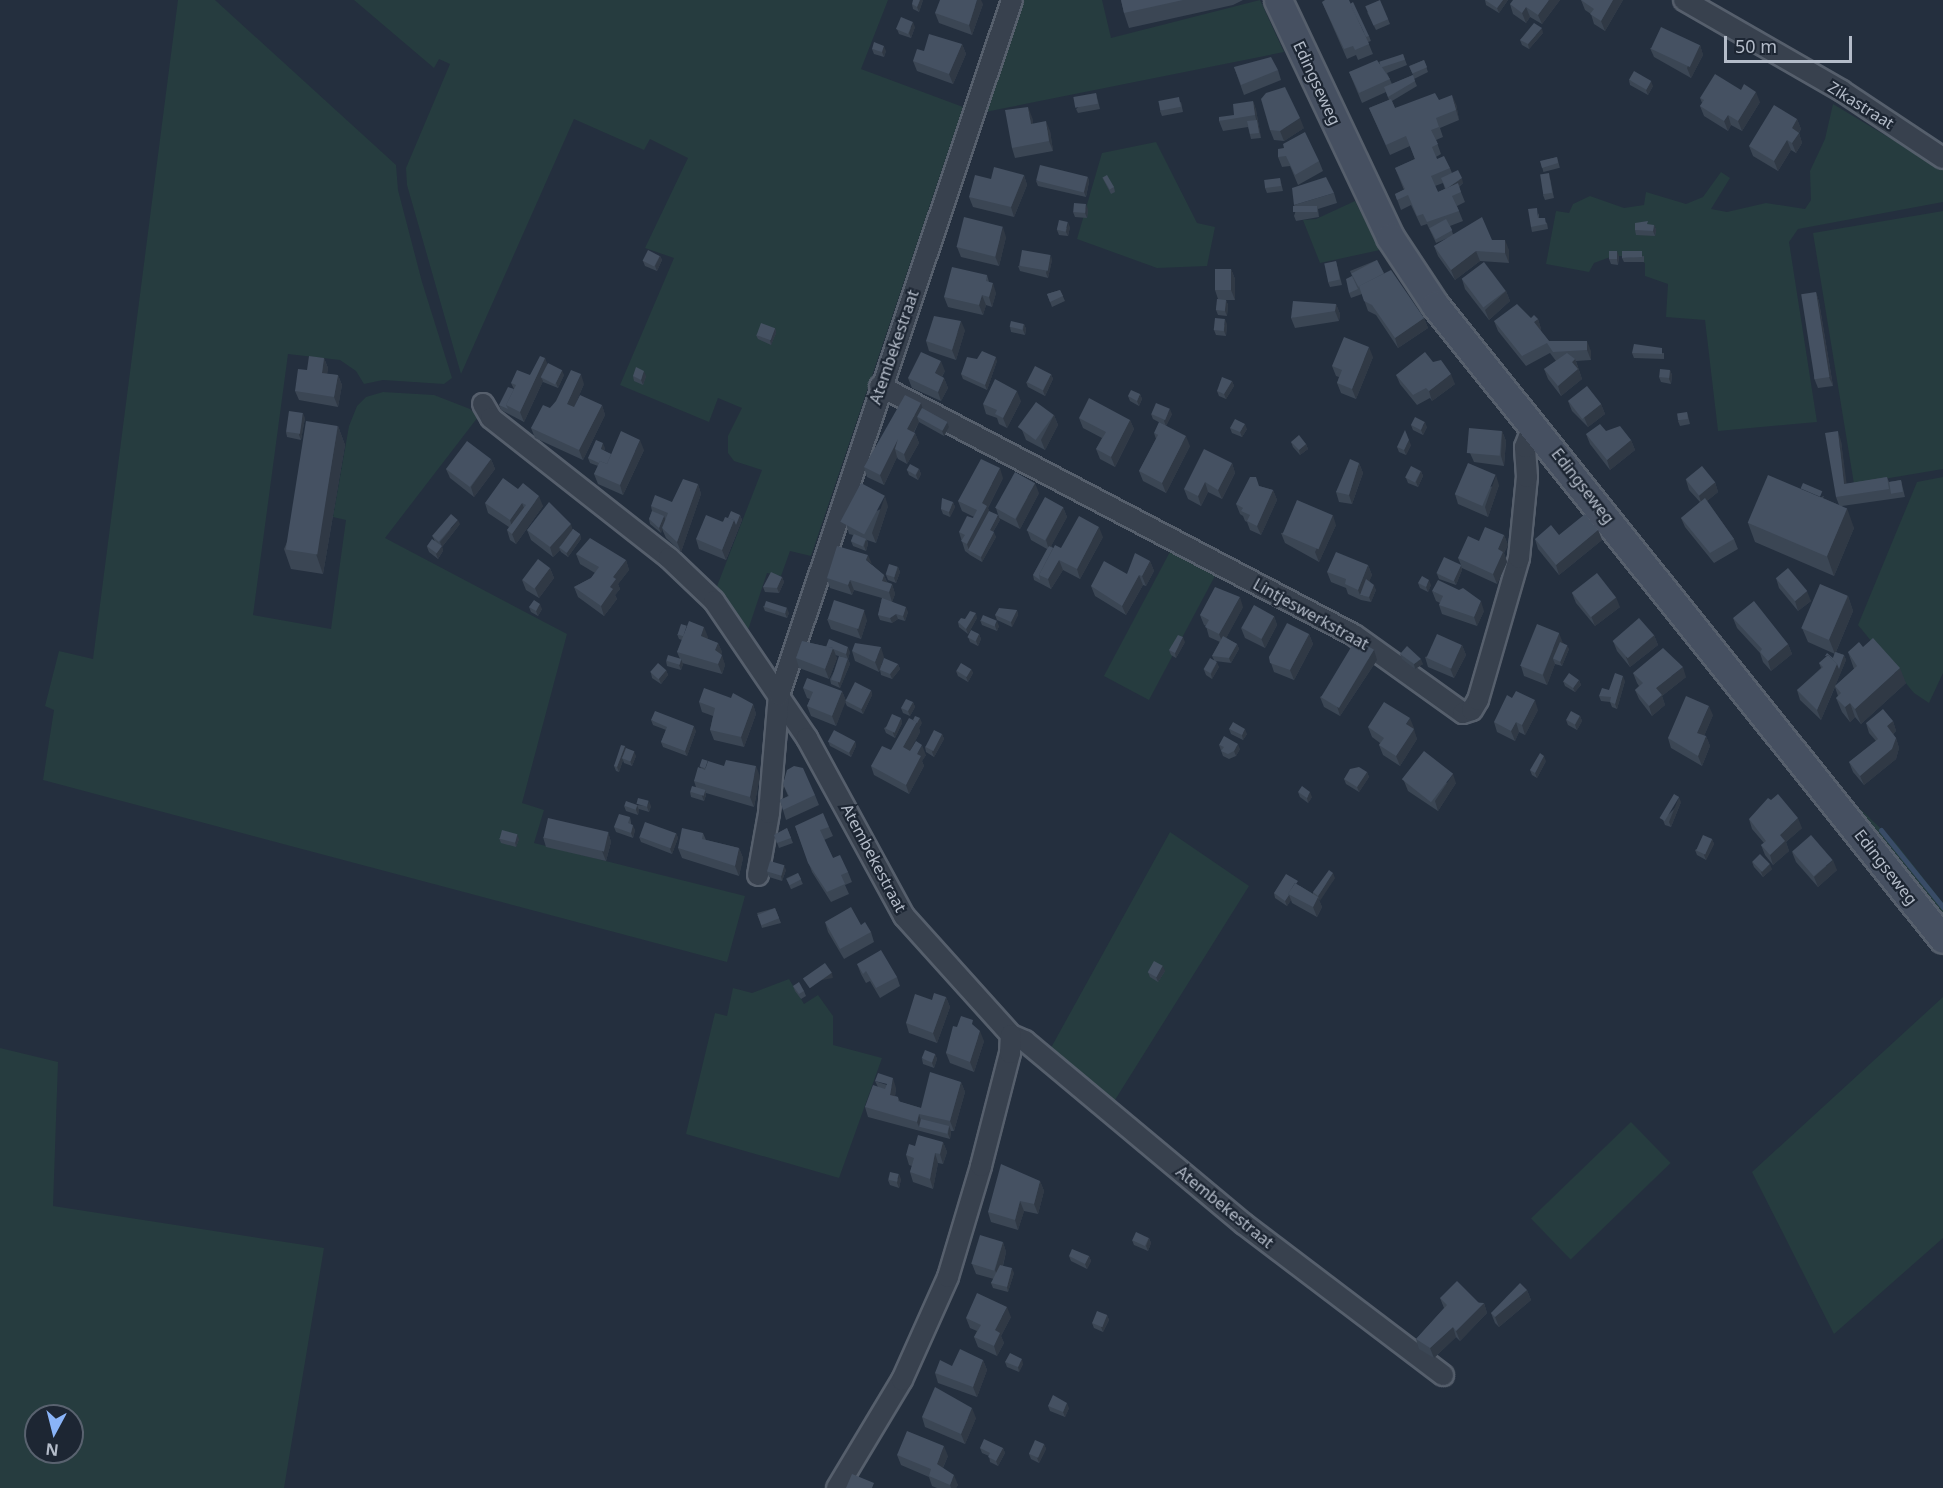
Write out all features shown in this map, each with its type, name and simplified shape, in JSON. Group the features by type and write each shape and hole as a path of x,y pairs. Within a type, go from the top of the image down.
{"main road":[{"name":"Edingseweg","path":"1278,0 1390,237 1435,305 1534,424 1943,939"}],"street":[{"name":"Atembekestraat","path":"759,875 771,801 779,695 880,386 1012,0"},
{"name":"Zikastraat","path":"1684,0 1842,91 1943,158"},
{"name":"Lintjeswerkstraat","path":"880,386 1354,635 1463,713 1472,710 1478,699 1519,558 1527,477 1525,447 1534,424"},
{"name":"Atembekestraat","path":"483,404 491,418 669,558 710,597 779,695 842,799 904,916 1011,1035 1025,1041 1244,1224 1443,1375"},
{"path":"837,1488 902,1380 948,1277 981,1166 1010,1053 1011,1035"}],"green space":[{"path":"178,0 215,0 396,165 398,190 422,282 452,378 444,384 383,380 364,384 356,371 340,360 288,354 253,615 331,629 346,520 333,517 349,426 357,406 366,397 383,392 434,395 470,409 478,417 385,538 567,634 522,803 544,810 534,843 745,896 727,962 43,780 54,710 45,706 59,651 93,659"},
{"path":"354,0 888,0 861,69 963,107 811,556 790,551 781,576 767,573 745,639 714,594 762,470 734,461 728,453 728,436 742,408 718,398 709,422 620,385 674,258 645,248 688,158 650,139 644,150 574,119 461,374 407,185 406,168 450,64 439,59 434,68"},
{"path":"1019,0 1102,0 1111,38 1260,0 1284,52 980,113"},
{"path":"1833,104 1943,170 1943,202 1798,229 1789,242 1817,422 1718,431 1705,320 1666,317 1668,284 1645,276 1645,263 1632,256 1613,256 1594,263 1589,272 1546,264 1556,211 1569,213 1573,204 1590,196 1624,208 1644,205 1646,192 1686,204 1703,197 1721,172 1730,178 1711,209 1727,212 1766,203 1805,209 1811,200 1810,171 1825,139"},
{"path":"1156,142 1197,223 1215,227 1207,266 1157,268 1077,239 1102,153"},
{"path":"1355,201 1380,250 1320,263 1303,220 1316,219"},
{"path":"1943,211 1943,469 1854,484 1813,233"},
{"path":"1943,477 1943,673 1929,703 1914,693 1858,625 1917,482"},
{"path":"1172,548 1217,572 1149,700 1104,676"},
{"path":"1857,806 1895,842 1943,903 1943,924 1852,807"},
{"path":"1170,832 1249,886 1110,1108 1047,1055"},
{"path":"789,979 804,1004 818,995 833,1016 833,1045 882,1058 839,1178 686,1134 715,1013 727,1016 733,988 752,993"},
{"path":"1943,997 1943,1238 1834,1334 1752,1172"},
{"path":"0,1048 58,1062 53,1206 324,1248 284,1488 0,1488"},
{"path":"1631,1122 1671,1163 1571,1260 1531,1219"}],"building":[{"path":"913,0 920,0 917,7 912,4"},
{"path":"940,0 977,0 969,25 935,13"},
{"path":"1121,0 1183,0 1124,13"},
{"path":"1349,0 1369,44 1355,50 1353,46 1344,49 1322,2"},
{"path":"1380,0 1388,19 1373,26 1365,6"},
{"path":"1485,0 1503,0 1497,8"},
{"path":"1513,0 1549,0 1538,15 1526,7 1522,13 1510,4"},
{"path":"1581,0 1613,0 1601,21 1590,14 1594,9"},
{"path":"1353,2 1369,36 1366,37 1350,4"},
{"path":"901,17 913,22 908,34 896,29"},
{"path":"1534,23 1542,28 1528,44 1520,40"},
{"path":"1661,27 1700,45 1690,67 1651,49"},
{"path":"929,34 962,44 949,74 913,61 917,49 924,51"},
{"path":"874,42 884,46 882,52 872,49"},
{"path":"1403,54 1405,60 1381,67 1379,62"},
{"path":"1271,57 1278,70 1241,85 1234,67"},
{"path":"1377,60 1390,79 1359,93 1349,72"},
{"path":"1424,60 1427,67 1412,74 1409,66"},
{"path":"1634,71 1651,81 1646,90 1629,80"},
{"path":"1715,74 1741,90 1744,84 1756,92 1738,121 1728,115 1724,121 1700,106 1704,100 1700,98"},
{"path":"1413,75 1415,81 1388,97 1384,87"},
{"path":"1285,87 1300,118 1280,131 1270,130 1261,99 1266,93"},
{"path":"1096,93 1098,104 1075,108 1073,97"},
{"path":"1435,93 1439,100 1452,95 1456,110 1436,118 1439,127 1431,130 1438,144 1432,147 1437,159 1444,156 1450,168 1431,176 1438,192 1458,183 1461,192 1452,196 1459,211 1427,222 1423,214 1417,216 1408,195 1397,200 1395,194 1405,189 1395,168 1415,159 1406,136 1386,145 1369,108 1391,99 1395,108"},
{"path":"1179,97 1181,107 1160,111 1158,101"},
{"path":"1253,101 1255,115 1219,121 1219,117 1234,115 1233,104"},
{"path":"1774,105 1797,119 1792,128 1799,133 1792,143 1787,140 1774,161 1749,146"},
{"path":"1028,107 1031,124 1046,121 1049,141 1012,148 1005,110"},
{"path":"1257,120 1259,133 1250,134 1247,121"},
{"path":"1305,132 1319,161 1295,175 1286,156 1278,157 1278,149 1284,148 1283,144"},
{"path":"1557,157 1558,163 1542,168 1540,161"},
{"path":"1040,165 1088,177 1084,192 1036,181"},
{"path":"994,167 1024,175 1011,207 969,197 975,175 991,179"},
{"path":"1458,170 1462,178 1446,189 1441,178"},
{"path":"1549,173 1552,193 1543,194 1540,174"},
{"path":"1107,175 1114,187 1110,190 1103,178"},
{"path":"1326,177 1334,193 1294,205 1292,188"},
{"path":"1280,178 1281,186 1265,188 1264,180"},
{"path":"1074,203 1086,204 1085,213 1073,212"},
{"path":"1293,206 1317,206 1317,212 1293,212"},
{"path":"1537,208 1538,218 1545,218 1546,224 1531,227 1528,209"},
{"path":"964,217 1003,227 995,257 957,247"},
{"path":"1482,217 1492,240 1505,240 1505,253 1476,251 1451,270 1434,246"},
{"path":"1446,219 1452,230 1436,240 1429,228"},
{"path":"1059,220 1068,222 1066,232 1057,230"},
{"path":"1648,221 1647,224 1654,225 1653,231 1635,230 1635,223"},
{"path":"648,250 660,256 654,267 643,261"},
{"path":"1022,250 1051,255 1048,271 1019,266"},
{"path":"1609,251 1617,251 1617,259 1609,259"},
{"path":"1622,251 1642,251 1642,257 1622,258"},
{"path":"1377,260 1384,273 1358,287 1351,274"},
{"path":"1336,261 1340,280 1328,282 1324,263"},
{"path":"1484,262 1506,291 1483,308 1462,279"},
{"path":"952,267 987,275 986,281 993,283 989,297 982,295 979,305 944,297"},
{"path":"1215,269 1231,269 1231,290 1215,290"},
{"path":"1391,270 1424,318 1395,338 1372,305 1364,301 1359,286"},
{"path":"1352,276 1358,289 1349,293 1346,279"},
{"path":"1060,290 1063,296 1050,302 1047,294"},
{"path":"1816,292 1829,377 1815,379 1801,294"},
{"path":"1217,299 1226,300 1225,311 1216,310"},
{"path":"1293,301 1336,304 1335,311 1291,318"},
{"path":"1517,304 1531,318 1534,315 1538,319 1534,322 1549,341 1587,341 1587,350 1553,352 1547,343 1522,356 1494,321"},
{"path":"934,316 961,321 952,350 926,341"},
{"path":"1215,318 1225,319 1224,331 1214,330"},
{"path":"1011,321 1024,324 1022,330 1010,327"},
{"path":"761,323 775,328 771,340 757,335"},
{"path":"1344,337 1369,347 1352,389 1337,383 1342,370 1332,366"},
{"path":"1634,344 1662,348 1662,354 1632,353"},
{"path":"982,351 996,357 985,385 961,374 967,357 977,359"},
{"path":"921,352 941,361 935,373 944,378 938,392 908,378"},
{"path":"1425,352 1433,362 1441,360 1451,374 1429,391 1426,388 1413,395 1396,375"},
{"path":"1567,353 1575,359 1572,362 1578,369 1558,386 1544,369"},
{"path":"309,356 324,358 322,373 338,375 334,397 295,391 298,369 307,370"},
{"path":"540,356 545,358 520,412 506,405 516,385 511,383 517,370 530,375"},
{"path":"548,363 562,370 555,385 541,377"},
{"path":"1035,366 1051,374 1043,390 1027,382"},
{"path":"636,367 644,371 641,380 633,376"},
{"path":"1660,369 1670,370 1669,378 1659,377"},
{"path":"571,370 581,374 567,404 574,407 580,395 602,405 579,450 531,428 543,405 550,408 556,401"},
{"path":"1222,377 1232,381 1224,394 1217,391"},
{"path":"995,379 1017,391 1003,418 995,414 997,410 983,404"},
{"path":"1587,386 1601,404 1582,419 1568,401"},
{"path":"508,387 514,389 506,405 508,409 499,405"},
{"path":"1131,390 1140,394 1137,401 1128,396"},
{"path":"905,395 921,403 907,429 915,433 904,454 895,449 898,439 880,475 864,467"},
{"path":"1089,398 1130,420 1111,457 1096,449 1106,432 1079,418"},
{"path":"1036,402 1054,415 1036,440 1018,427"},
{"path":"1156,403 1170,409 1165,420 1151,414"},
{"path":"922,408 947,422 943,431 917,417"},
{"path":"289,411 303,413 300,434 286,432"},
{"path":"1687,412 1688,419 1678,420 1677,413"},
{"path":"1415,417 1425,422 1421,430 1411,425"},
{"path":"1235,419 1245,424 1240,432 1230,428"},
{"path":"306,421 338,426 317,554 286,549"},
{"path":"1159,422 1186,436 1162,483 1139,471 1158,435 1154,433"},
{"path":"1600,424 1606,431 1620,426 1631,440 1607,460 1586,434"},
{"path":"1469,428 1502,431 1500,456 1467,453"},
{"path":"1405,430 1409,440 1404,450 1397,447"},
{"path":"621,431 640,440 620,485 594,474 600,461 607,464"},
{"path":"1838,431 1844,484 1887,477 1889,489 1836,497 1825,433"},
{"path":"1299,435 1306,444 1299,450 1291,442"},
{"path":"596,440 603,443 601,449 611,454 607,464 588,458"},
{"path":"467,441 491,459 470,487 446,469"},
{"path":"1204,449 1232,463 1218,490 1205,482 1198,496 1184,489"},
{"path":"981,459 1000,468 982,503 987,506 967,544 961,541 965,535 959,532 967,516 973,518 977,510 958,501"},
{"path":"1350,459 1359,463 1349,495 1336,492"},
{"path":"1468,463 1496,475 1482,506 1455,494"},
{"path":"910,464 919,469 915,475 907,470"},
{"path":"1411,466 1421,471 1415,483 1405,478"},
{"path":"1702,466 1715,482 1699,496 1686,479"},
{"path":"1015,472 1035,483 1015,519 995,508"},
{"path":"1768,475 1847,509 1827,556 1748,523"},
{"path":"1250,477 1256,477 1259,486 1273,490 1257,526 1247,521 1250,515 1241,511 1243,508 1236,504"},
{"path":"503,478 518,489 523,483 539,496 512,534 507,530 526,505 522,503 510,520 485,503"},
{"path":"683,479 698,484 677,542 662,528 668,513 651,506 655,495 672,502"},
{"path":"1901,480 1903,492 1891,494 1889,482"},
{"path":"861,483 885,496 864,535 840,522"},
{"path":"1803,483 1822,491 1820,497 1801,489"},
{"path":"1045,497 1063,507 1045,540 1027,530"},
{"path":"942,498 953,502 949,512 941,509"},
{"path":"1705,498 1734,539 1710,553 1681,518"},
{"path":"1297,500 1333,515 1318,549 1283,534"},
{"path":"549,502 571,524 550,547 527,530"},
{"path":"652,511 664,516 659,528 649,519"},
{"path":"731,511 740,515 736,525 734,520 728,518"},
{"path":"989,511 998,515 990,530 994,532 981,557 968,550"},
{"path":"451,514 458,520 439,542 432,536"},
{"path":"1585,514 1598,530 1556,565 1535,539 1551,525 1559,535"},
{"path":"706,515 723,522 725,517 734,520 722,550 696,539"},
{"path":"1079,516 1099,527 1077,569 1059,560 1048,579 1039,575 1055,545 1061,548"},
{"path":"1485,527 1504,535 1498,549 1503,552 1493,574 1458,558 1468,536 1479,541"},
{"path":"573,529 580,534 567,553 559,548"},
{"path":"854,534 866,539 863,546 851,541"},
{"path":"590,538 626,560 613,577 616,579 610,587 613,589 601,606 574,587 591,578 599,567 576,554"},
{"path":"432,539 442,546 437,553 427,546"},
{"path":"837,546 868,555 866,560 884,575 882,581 892,584 889,592 850,580 848,585 827,578"},
{"path":"1049,546 1053,548 1039,575 1040,580 1033,575"},
{"path":"1336,552 1368,565 1358,590 1345,584 1346,579 1327,572"},
{"path":"1135,553 1150,561 1142,576 1139,575 1122,606 1091,586 1104,561 1127,574"},
{"path":"1444,557 1461,565 1454,581 1436,573"},
{"path":"538,559 550,568 534,589 522,580"},
{"path":"889,564 898,567 894,577 886,574"},
{"path":"1788,568 1807,591 1795,601 1776,578"},
{"path":"771,572 782,577 777,588 763,587"},
{"path":"1597,573 1616,597 1591,617 1572,593"},
{"path":"1422,576 1429,580 1426,587 1418,583"},
{"path":"1366,579 1374,585 1369,597 1360,595"},
{"path":"1438,580 1459,590 1463,588 1481,601 1474,617 1439,605 1443,596 1432,591"},
{"path":"1820,584 1848,596 1829,640 1801,628"},
{"path":"1215,587 1240,597 1219,634 1205,627 1209,620 1200,615"},
{"path":"882,598 906,607 903,616 896,614 890,618 878,615"},
{"path":"534,600 540,604 536,611 529,607"},
{"path":"834,600 864,610 858,629 828,619"},
{"path":"766,601 787,608 785,614 764,607"},
{"path":"1754,601 1788,644 1768,661 1760,652 1762,649 1733,618"},
{"path":"1254,605 1274,616 1262,639 1241,628"},
{"path":"999,608 1017,610 1011,622 995,615"},
{"path":"970,611 976,613 966,629 958,622 961,618 965,619"},
{"path":"983,615 997,621 994,626 981,621"},
{"path":"1639,618 1654,635 1628,658 1613,641"},
{"path":"689,621 704,627 701,636 718,643 715,650 722,655 718,664 677,652"},
{"path":"1287,623 1309,634 1290,670 1270,663 1269,657"},
{"path":"681,624 687,626 683,636 678,634"},
{"path":"1537,624 1559,633 1542,675 1520,666"},
{"path":"971,630 979,634 975,641 967,637"},
{"path":"1437,634 1462,645 1451,669 1426,658"},
{"path":"1178,635 1183,637 1175,653 1169,650"},
{"path":"1223,636 1237,644 1229,658 1212,656"},
{"path":"1873,638 1900,668 1855,709 1850,703 1845,707 1836,698 1841,693 1835,686 1857,666 1848,652 1859,642 1863,647"},
{"path":"829,639 848,647 846,654 826,647"},
{"path":"1356,639 1374,650 1339,708 1321,697"},
{"path":"802,641 833,648 825,669 796,658"},
{"path":"1560,642 1567,645 1560,662 1553,659"},
{"path":"855,643 881,647 875,662 852,651"},
{"path":"1407,646 1421,659 1414,664 1400,654"},
{"path":"1663,648 1683,667 1656,688 1662,695 1649,706 1635,690 1643,683 1633,673"},
{"path":"1835,652 1844,655 1839,669 1828,655 1825,656 1827,653 1833,658"},
{"path":"668,655 681,659 680,665 666,661"},
{"path":"1828,655 1837,664 1817,710 1797,690 1823,667 1819,663"},
{"path":"839,656 848,659 840,683 831,680"},
{"path":"884,658 898,664 890,674 880,670"},
{"path":"1210,658 1217,662 1210,673 1204,669"},
{"path":"658,663 666,670 658,679 650,672"},
{"path":"961,663 971,669 967,677 956,671"},
{"path":"1569,673 1579,680 1573,688 1563,681"},
{"path":"1615,673 1623,676 1615,704 1610,702 1611,697 1599,696 1602,688 1609,690"},
{"path":"807,678 842,691 832,716 807,706 813,692 803,688"},
{"path":"855,682 871,690 862,709 845,701"},
{"path":"704,688 731,698 733,693 753,704 741,737 710,730 715,708 699,702"},
{"path":"1516,691 1535,700 1522,725 1516,722 1511,731 1494,722 1507,695 1512,698"},
{"path":"1686,696 1709,706 1697,733 1706,736 1698,756 1668,738"},
{"path":"906,699 913,702 908,711 901,708"},
{"path":"1384,702 1410,718 1406,724 1414,729 1396,756 1379,745 1384,738 1368,727"},
{"path":"1883,709 1893,721 1887,726 1896,738 1892,749 1860,776 1849,762 1878,739 1866,723"},
{"path":"655,711 694,726 685,751 661,742 667,727 651,720"},
{"path":"1571,711 1580,716 1575,725 1566,720"},
{"path":"892,714 901,718 895,733 885,729"},
{"path":"915,716 920,718 917,723 913,720"},
{"path":"909,718 917,722 903,747 910,751 916,741 922,745 917,754 921,756 906,785 871,766 882,746 891,750"},
{"path":"1233,722 1245,729 1242,735 1229,729"},
{"path":"834,730 855,741 849,753 828,741"},
{"path":"934,730 942,734 933,751 925,747"},
{"path":"1224,736 1238,744 1234,751 1228,754 1221,751 1224,747 1219,745"},
{"path":"621,745 625,746 617,767 614,766"},
{"path":"626,748 634,751 630,761 622,758"},
{"path":"1424,751 1453,774 1431,802 1402,779"},
{"path":"1540,753 1544,756 1535,773 1530,770"},
{"path":"702,759 708,761 705,768 700,767"},
{"path":"726,760 756,766 750,797 694,781 698,767 705,770 708,761 724,766"},
{"path":"794,766 803,768 815,795 783,810 780,800 789,796 783,784 787,770"},
{"path":"1359,767 1367,772 1357,787 1344,779 1350,769"},
{"path":"692,786 705,790 704,796 690,792"},
{"path":"1302,786 1310,792 1307,798 1298,792"},
{"path":"1674,794 1679,797 1665,821 1660,818"},
{"path":"1778,794 1798,818 1780,835 1785,841 1770,855 1761,845 1766,841 1749,819 1768,798 1771,800"},
{"path":"638,798 649,801 647,807 636,804"},
{"path":"626,801 637,805 636,810 624,806"},
{"path":"823,813 829,827 820,830 833,858 840,855 848,872 841,875 845,884 827,892 808,863 795,826"},
{"path":"619,814 630,817 628,823 633,825 631,833 614,827"},
{"path":"548,818 608,832 604,851 544,837"},
{"path":"645,822 676,833 671,848 640,837"},
{"path":"682,828 703,833 702,839 739,848 735,866 678,848"},
{"path":"787,828 791,838 777,843 774,835"},
{"path":"502,830 517,834 515,843 500,839"},
{"path":"1703,835 1712,839 1705,855 1696,851"},
{"path":"1811,835 1833,860 1814,876 1792,851"},
{"path":"1760,854 1770,864 1762,872 1752,862"},
{"path":"770,861 784,865 781,876 767,872"},
{"path":"1329,870 1333,873 1318,896 1313,892"},
{"path":"798,873 801,879 790,885 786,879"},
{"path":"1286,874 1298,881 1285,901 1274,893"},
{"path":"1295,883 1318,897 1313,907 1288,894"},
{"path":"851,907 861,925 865,922 871,932 840,949 825,922"},
{"path":"775,908 779,918 762,925 757,915"},
{"path":"881,950 897,977 876,988 866,971 863,974 857,964"},
{"path":"1154,961 1163,966 1156,977 1148,972"},
{"path":"825,963 832,973 810,988 803,978"},
{"path":"799,982 804,991 799,994 793,986"},
{"path":"934,993 946,997 933,1033 906,1023 915,994 932,1000"},
{"path":"961,1016 973,1020 972,1024 980,1031 970,1062 946,1053 953,1026 957,1027"},
{"path":"925,1050 935,1054 932,1062 922,1058"},
{"path":"930,1072 961,1082 950,1121 919,1114 917,1122 865,1107 873,1085 885,1089 887,1084 875,1081 878,1073 893,1078 890,1095 898,1097 898,1101 921,1108"},
{"path":"921,1119 949,1126 947,1134 919,1127"},
{"path":"918,1135 943,1142 940,1154 935,1153 930,1179 910,1172 914,1158 906,1155 909,1144 915,1146"},
{"path":"1001,1164 1040,1181 1034,1204 1020,1201 1015,1220 988,1212"},
{"path":"890,1172 899,1174 897,1182 888,1180"},
{"path":"1136,1232 1149,1238 1145,1246 1132,1240"},
{"path":"980,1235 1003,1242 994,1271 971,1264"},
{"path":"1072,1249 1089,1256 1085,1264 1069,1256"},
{"path":"1000,1265 1012,1268 1007,1287 991,1283"},
{"path":"1457,1281 1479,1303 1484,1303 1456,1331 1453,1327 1430,1348 1416,1339 1447,1305 1440,1298"},
{"path":"1520,1283 1527,1290 1495,1317 1491,1313"},
{"path":"977,1293 1007,1307 995,1330 1000,1333 994,1346 974,1337 981,1325 966,1318"},
{"path":"1097,1311 1107,1315 1102,1327 1092,1323"},
{"path":"960,1349 983,1360 973,1387 935,1373 940,1360 952,1366"},
{"path":"1010,1353 1022,1359 1018,1367 1005,1362"},
{"path":"935,1387 972,1408 961,1434 922,1417"},
{"path":"1053,1395 1067,1403 1063,1412 1048,1406"},
{"path":"907,1431 944,1446 937,1464 954,1475 950,1485 929,1476 931,1469 897,1455"},
{"path":"984,1439 1003,1448 996,1461 988,1457 990,1453 980,1448"},
{"path":"1035,1440 1044,1444 1038,1458 1029,1454"},
{"path":"852,1474 874,1483 872,1488 846,1488"}],"waterway":[{"path":"1881,830 1943,907"}]}
